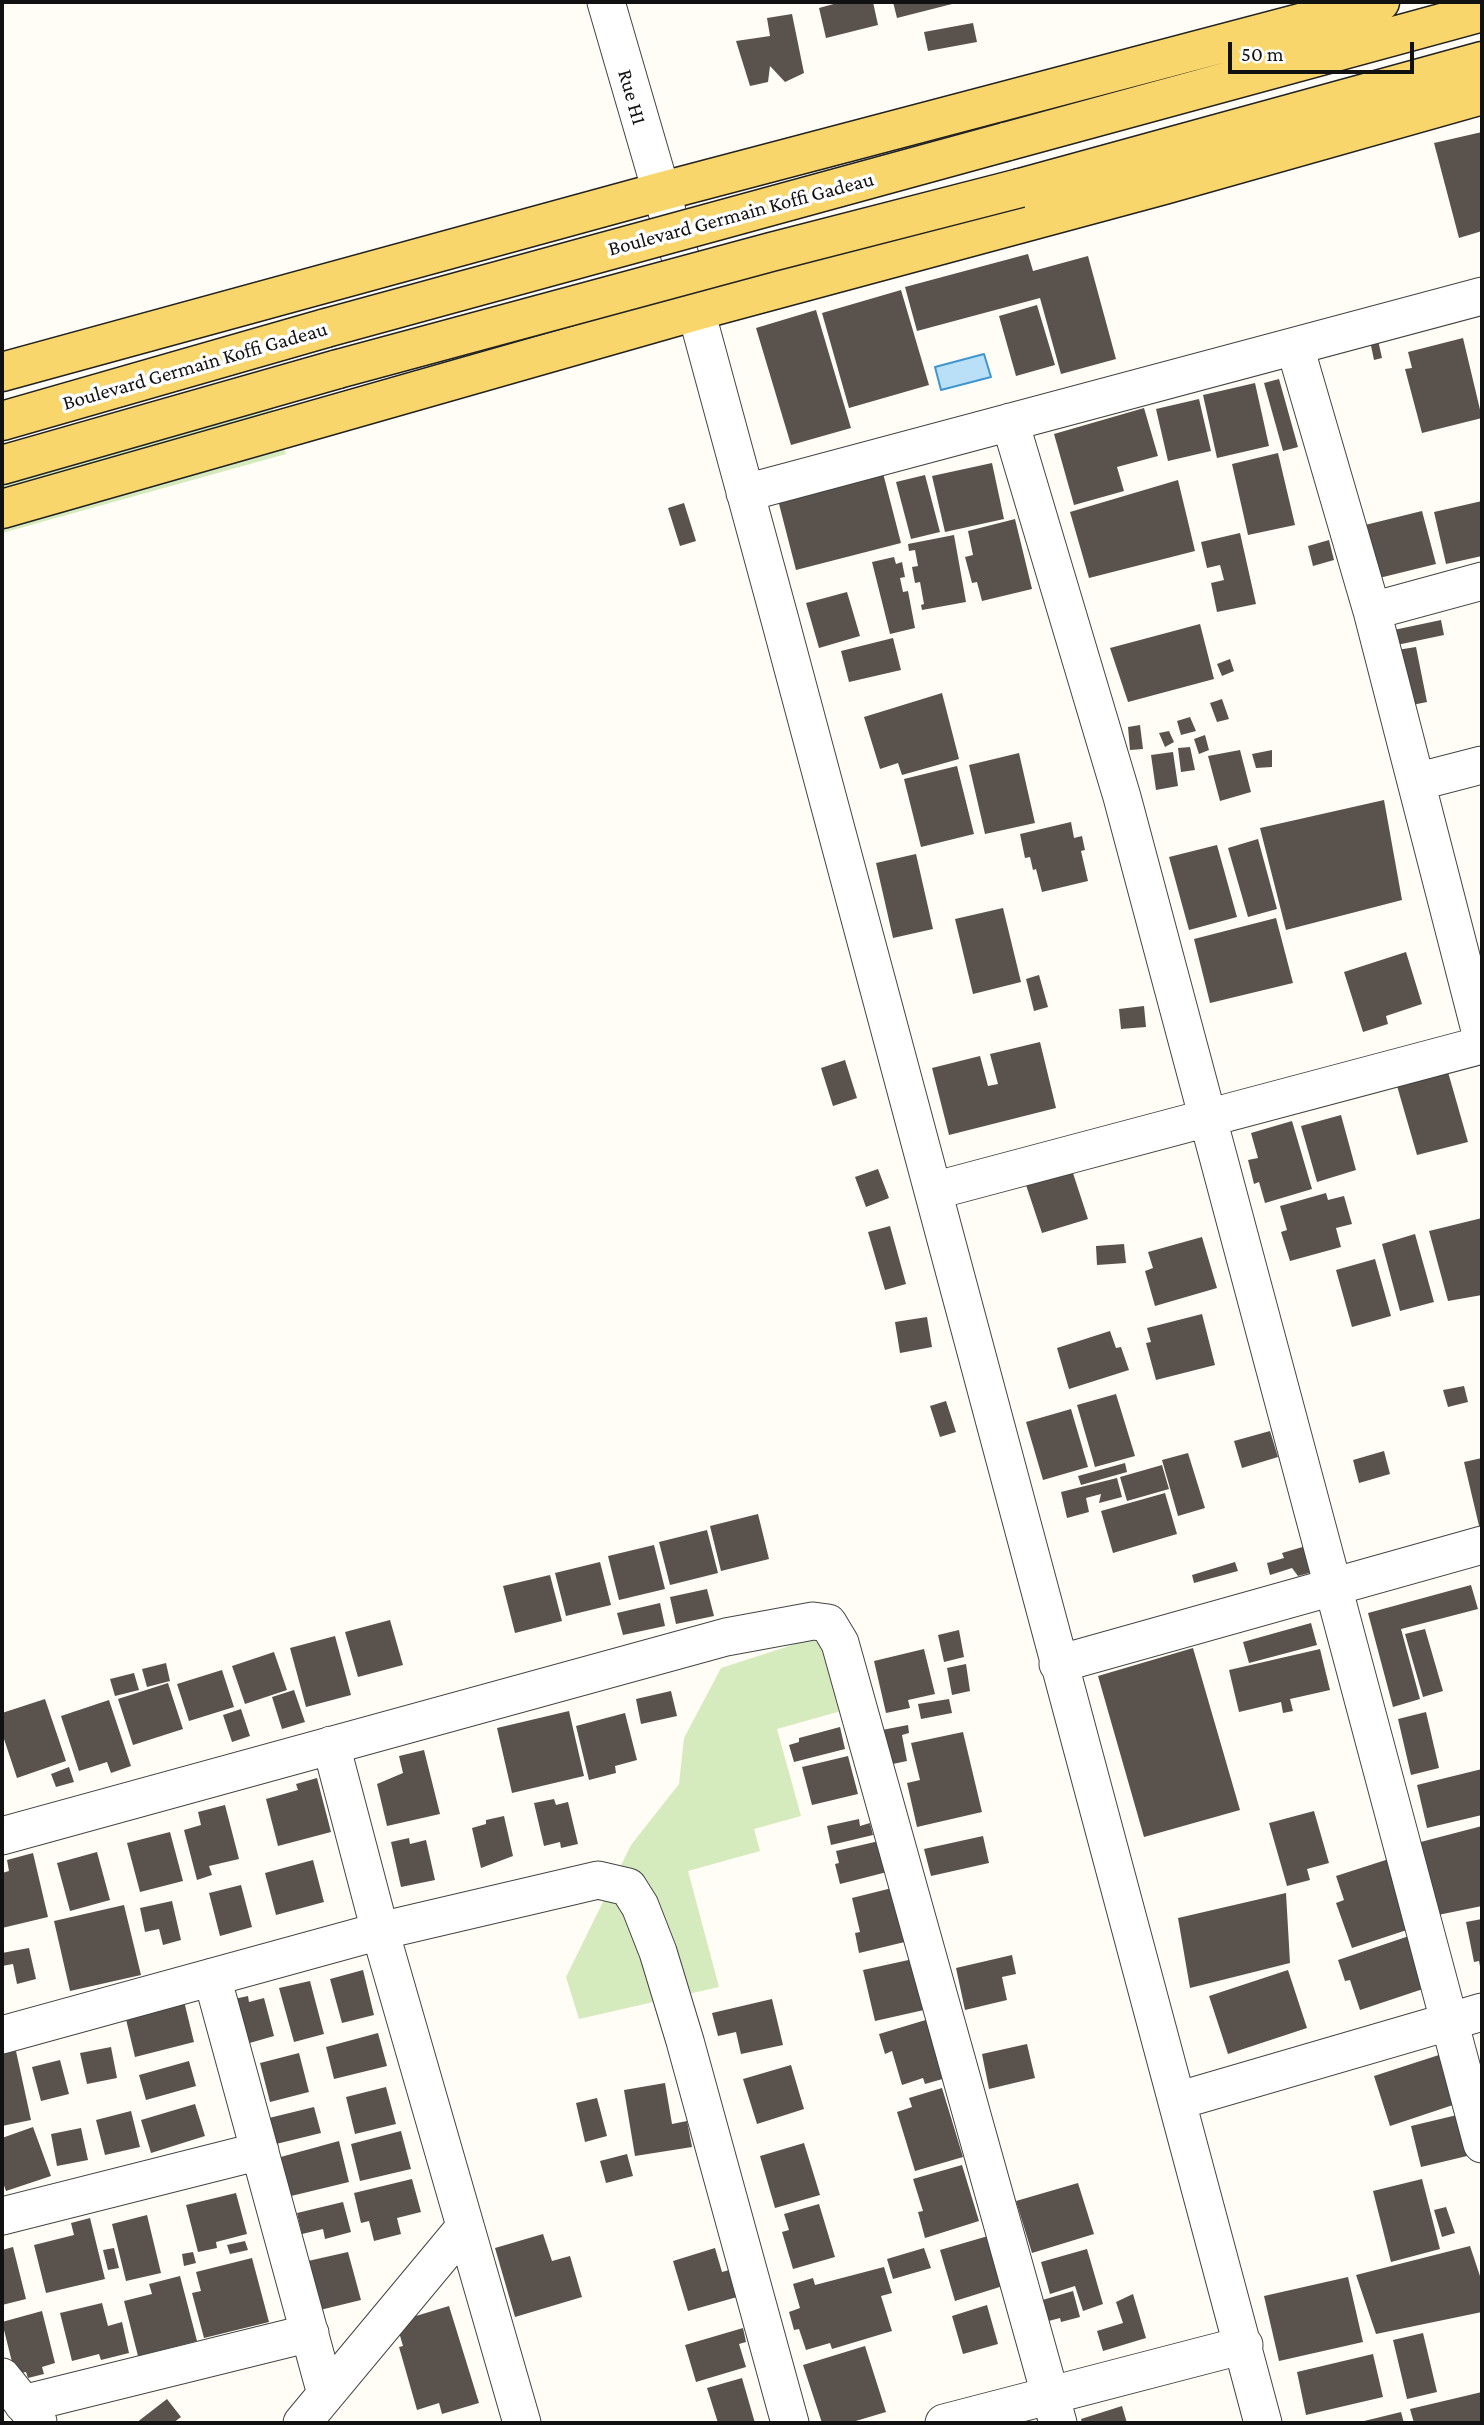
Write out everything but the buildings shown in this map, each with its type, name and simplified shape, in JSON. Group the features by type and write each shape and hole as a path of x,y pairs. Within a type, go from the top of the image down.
{"main road":[{"path":"2,372 659,192 1380,2"},
{"name":"Boulevard Germain Koffi Gadeau","path":"2,421 326,328 1482,12"},
{"name":"Boulevard Germain Koffi Gadeau","path":"2,465 338,369 1020,188 1482,61"},
{"path":"2,509 696,311 1151,189 1482,95"}],"street":[{"name":"Rue H1","path":"606,2 659,192 696,311 1263,2423"},
{"path":"745,493 1482,296"},
{"path":"1294,347 1372,611 1482,1038"},
{"path":"1010,422 1122,797 1482,2144"},
{"path":"1372,611 1482,581"},
{"path":"1416,782 1482,765"},
{"path":"933,1192 1206,1116 1482,1045"},
{"path":"1058,1664 1482,1545"},
{"path":"2,1836 726,1637 813,1621 828,1622 840,1643 1054,2409"},
{"path":"331,1745 380,1931 522,2423"},
{"path":"2,2035 380,1931 598,1880 628,1887 640,1906 658,1952 685,2041 790,2423"},
{"path":"212,1977 326,2394"},
{"path":"1177,2101 1482,2012"},
{"path":"2,2216 260,2151"},
{"path":"302,2423 466,2227"},
{"path":"21,2402 310,2333"},
{"path":"944,2423 1054,2409 1244,2345"}],"green space":[{"path":"272,406 286,454 2,533 2,484"},
{"path":"820,1636 841,1711 777,1729 801,1816 754,1829 760,1851 688,1871 719,1987 579,2019 566,1977 631,1845 679,1784 684,1738 721,1668"}],"water":[{"path":"984,354 991,377 941,390 935,367"}]}
